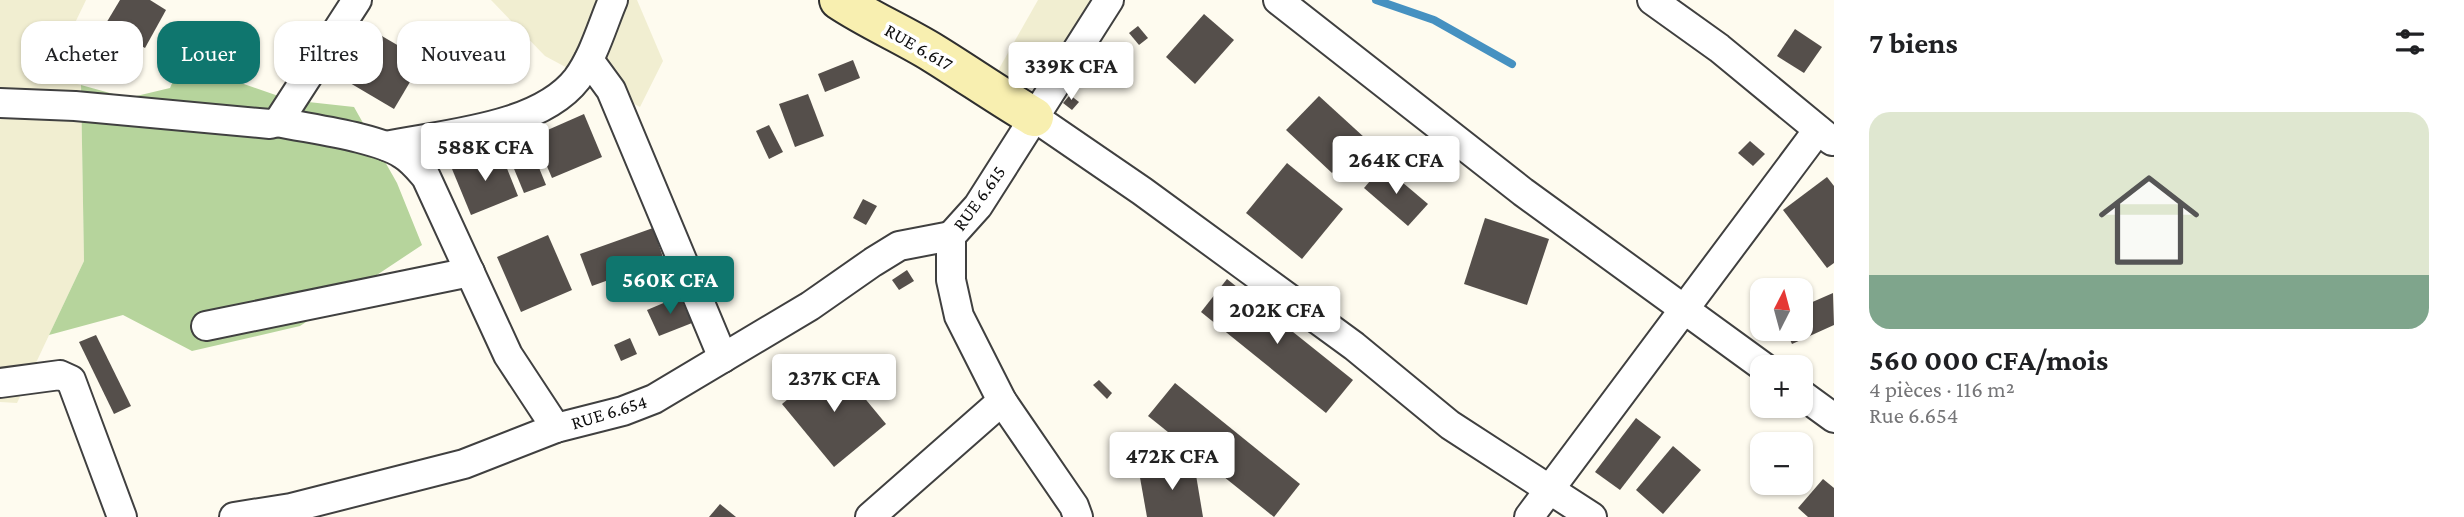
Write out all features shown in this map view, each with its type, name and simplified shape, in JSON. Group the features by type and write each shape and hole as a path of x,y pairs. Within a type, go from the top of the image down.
{"street":[{"path":"278,122 357,0"},
{"path":"386,146 489,126 527,114 553,102 576,80 589,60 613,0"},
{"name":"RUE 6.617","path":"839,0 932,52 989,91 1034,117"},
{"name":"RUE 6.615","path":"1078,517 1074,506 1002,401 959,316 951,280 951,236 978,206 1109,0"},
{"path":"1278,0 1523,192 1750,357"},
{"path":"1529,517 1685,309 1826,136 1719,48 1652,0"},
{"path":"589,60 611,90 723,358"},
{"path":"0,103 75,106 270,124 278,122 386,146 404,154 426,177 508,355 556,428"},
{"path":"1034,117 1142,191 1354,346 1450,425 1592,517"},
{"name":"RUE 6.654","path":"234,517 291,508 464,464 556,428 623,411 654,399 810,306 899,246 951,236"},
{"path":"206,326 470,272"},
{"path":"0,383 60,375 71,380 122,517"},
{"path":"870,517 1002,401"},
{"path":"1813,403 1834,418"}],"shaded area":[{"path":"0,0 86,0 76,21 21,21 21,84 81,85 84,261 17,403 0,402"},
{"path":"491,0 637,0 663,61 640,107 545,56 530,40 530,21 511,21"},
{"path":"1038,0 1099,0 1021,92 995,80"}],"green space":[{"path":"172,84 244,84 290,100 354,107 397,183 422,245 300,326 192,351 123,315 49,335 84,261 81,85 128,98 170,88"}],"building":[{"path":"120,0 150,0 166,10 160,21 157,21 157,26 145,48 143,21 107,21"},
{"path":"1204,14 1234,40 1195,84 1166,57"},
{"path":"1138,26 1148,38 1139,45 1129,33"},
{"path":"1795,29 1822,47 1804,73 1777,56"},
{"path":"383,37 397,45 397,84 409,84 394,109 352,84 383,84"},
{"path":"853,60 860,78 825,92 818,74"},
{"path":"808,94 824,136 795,147 779,104"},
{"path":"1070,95 1079,102 1072,110 1063,103"},
{"path":"1319,96 1365,138 1332,173 1286,130"},
{"path":"584,114 602,157 552,178 534,136"},
{"path":"769,125 783,152 769,159 756,131"},
{"path":"527,138 546,185 524,193 505,147"},
{"path":"1750,141 1765,154 1753,166 1738,153"},
{"path":"500,151 518,196 471,215 452,169"},
{"path":"1287,163 1343,209 1302,259 1246,213"},
{"path":"1383,166 1428,204 1408,226 1364,188"},
{"path":"1827,177 1834,186 1834,263 1827,268 1783,210"},
{"path":"863,199 877,206 866,225 853,218"},
{"path":"1485,218 1549,239 1527,305 1464,284"},
{"path":"653,228 664,260 592,286 580,254"},
{"path":"548,235 572,290 521,312 497,257"},
{"path":"907,270 914,281 899,290 892,280"},
{"path":"1227,279 1353,380 1326,413 1201,312"},
{"path":"1833,293 1834,325 1813,334 1813,302"},
{"path":"680,296 692,323 659,336 647,310"},
{"path":"96,335 131,406 114,414 79,342"},
{"path":"630,338 637,354 621,361 614,345"},
{"path":"834,361 886,424 834,467 782,404"},
{"path":"1099,380 1112,393 1107,399 1093,385"},
{"path":"1175,383 1300,484 1274,517 1148,416"},
{"path":"1636,418 1661,437 1620,490 1595,472"},
{"path":"1673,446 1701,470 1663,514 1636,490"},
{"path":"1194,463 1203,517 1147,517 1139,472"},
{"path":"1823,479 1834,488 1834,517 1808,517 1798,508 1809,495 1813,495 1813,491"},
{"path":"720,504 736,517 709,517"}],"waterway":[{"path":"1376,0 1434,20 1512,64"}]}
